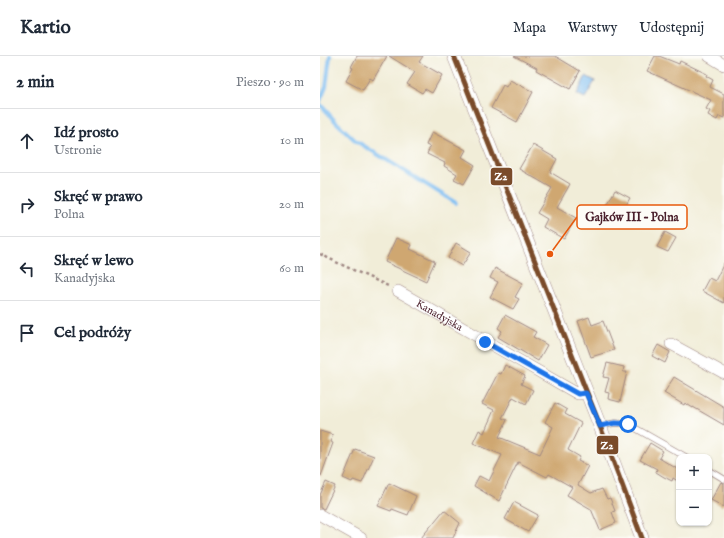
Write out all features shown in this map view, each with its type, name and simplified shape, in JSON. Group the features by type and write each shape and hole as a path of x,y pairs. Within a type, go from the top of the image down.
{"street":[{"path":"454,56 600,426 642,538"},
{"path":"709,56 724,65"},
{"name":"Kanadyjska","path":"398,291 578,394 586,393"},
{"path":"671,344 724,372"},
{"path":"320,515 361,538"}],"lane":[{"path":"600,426 615,423 628,424 681,454"},
{"path":"712,472 724,479"}],"path":[{"path":"320,254 398,291"}],"water":[{"path":"586,76 595,81 585,98 577,94"}],"building":[{"path":"357,56 387,56 373,80 370,78 363,90 346,81"},
{"path":"389,56 423,56 419,62 442,75 432,93 425,89 422,93 407,84 415,72"},
{"path":"514,56 555,56 580,71 570,89 536,70 537,68"},
{"path":"655,56 659,56 679,64 680,61 707,74 706,76 713,80 710,87 724,94 724,118 719,116 717,120 708,115 710,111 706,109 711,100 647,71"},
{"path":"510,80 533,92 517,122 491,108 503,85 506,87"},
{"path":"432,132 466,150 462,157 475,165 464,184 454,179 457,174 444,166 445,163 427,154 430,147 426,145"},
{"path":"533,145 557,159 550,172 570,184 557,207 576,218 564,239 543,227 547,219 537,213 552,188 519,169"},
{"path":"615,190 630,198 618,219 604,211"},
{"path":"665,232 676,238 668,252 657,247"},
{"path":"396,238 412,245 410,249 435,261 426,281 385,262"},
{"path":"456,243 471,252 462,266 448,258"},
{"path":"724,263 724,303 702,291 709,278 715,281"},
{"path":"495,268 523,283 515,297 519,299 513,309 490,297 498,282 490,278"},
{"path":"505,315 536,332 533,337 547,345 538,361 498,337 502,331 498,328"},
{"path":"589,317 592,325 603,321 614,350 591,357 578,321"},
{"path":"658,345 670,352 665,363 652,356"},
{"path":"607,363 624,367 623,372 627,372 620,402 608,399 609,393 605,392 609,378 603,377"},
{"path":"505,365 525,376 521,384 533,390 526,404 513,397 502,418 507,420 499,437 540,454 553,427 545,422 555,403 567,410 565,414 581,423 568,450 580,457 578,461 588,466 578,485 591,493 602,489 607,499 610,498 615,511 612,512 616,523 600,530 591,509 567,495 572,487 549,474 547,477 518,462 499,501 474,486 479,476 489,481 502,455 473,443 479,430 484,433 494,410 482,404 498,373 501,374"},
{"path":"674,377 724,407 724,425 693,407 685,403 684,405 664,393"},
{"path":"320,431 333,435 330,442 333,443 321,476 320,476"},
{"path":"650,443 663,451 659,458 676,468 676,480 673,478 672,481 664,477 656,472 657,469 640,460"},
{"path":"355,449 374,456 362,483 353,480 352,482 343,478"},
{"path":"326,482 335,486 324,509 320,508 320,495"},
{"path":"721,482 724,483 724,507 712,501"},
{"path":"389,483 416,496 408,515 378,506"},
{"path":"514,502 538,515 528,532 505,519"},
{"path":"444,510 460,523 453,538 421,538"}],"waterway":[{"path":"320,101 326,87 330,56"},
{"path":"320,104 356,141 456,203"}],"transit line":[{"name":"Z2","path":"454,56 600,426 642,538"}],"place":[{"name":"Gajków III – Polna","path":"550,254"}],"route":[{"path":"485,342 578,394 586,393 600,426 615,423 628,424"}]}
